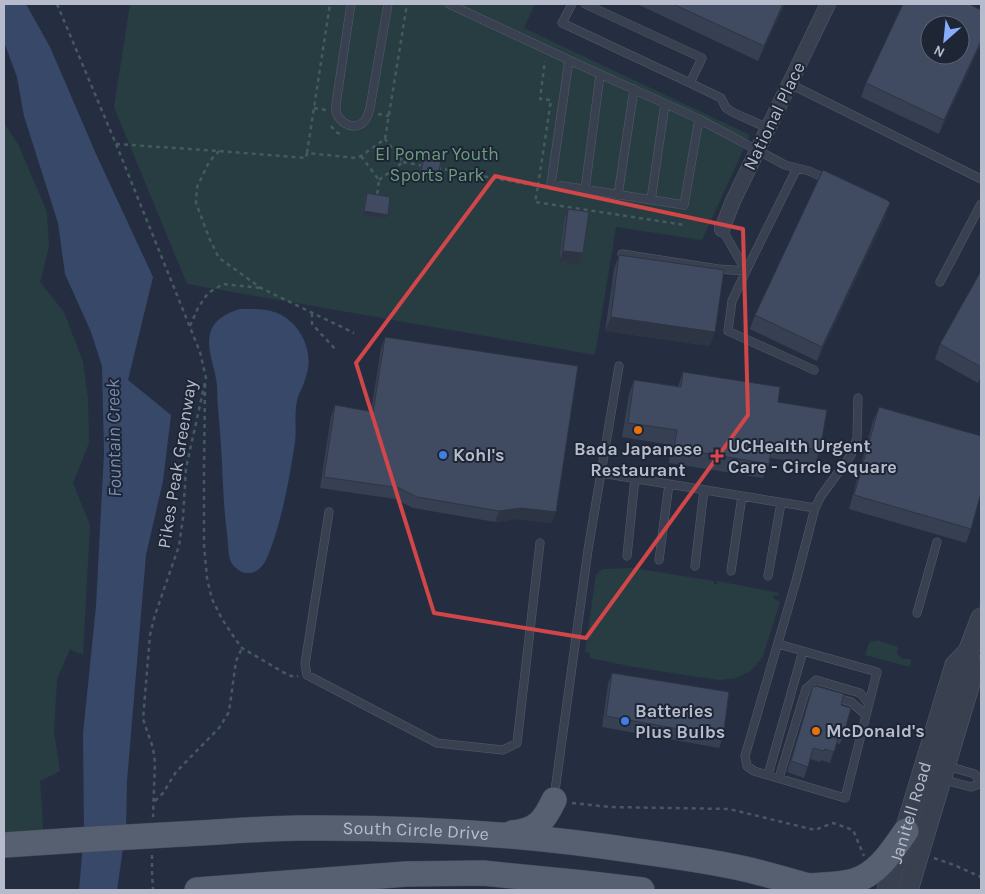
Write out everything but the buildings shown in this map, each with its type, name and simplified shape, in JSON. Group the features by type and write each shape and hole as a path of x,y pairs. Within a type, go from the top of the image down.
{"main road":[{"path":"501,834 530,830 561,801"},
{"path":"561,801 556,813 559,821 575,834 592,844"},
{"name":"South Circle Drive","path":"4,845 300,828 452,831 501,834 592,844 693,859 746,869 815,888"},
{"path":"815,888 854,881 865,876 882,863 906,831"},
{"path":"202,890 422,874 483,873 583,887 642,890"}],"street":[{"name":"National Place","path":"722,229 733,201 828,4"},
{"name":"Janitell Road","path":"887,890 955,665 968,652 981,618"},
{"name":"Janitell Road","path":"908,890 973,673 968,652"}],"lane":[{"path":"351,4 336,104 336,112 344,124 351,126 358,126 364,122 370,108 388,4"},
{"path":"449,4 699,119 785,165 809,171 836,184"},
{"path":"572,4 562,23 722,98 726,108 768,128"},
{"path":"585,4 702,58 690,83"},
{"path":"569,60 551,184 684,205 699,119"},
{"path":"584,190 600,74"},
{"path":"790,84 981,179"},
{"path":"618,195 634,90"},
{"path":"651,200 664,104"},
{"path":"797,168 732,301 728,331 814,370"},
{"path":"940,282 981,204"},
{"path":"722,229 746,271"},
{"path":"622,254 746,271"},
{"path":"561,801 588,550 619,366"},
{"path":"778,644 877,672 845,798 754,771 747,766 746,756 815,508 821,496 851,455 857,438 858,398"},
{"path":"601,473 815,508"},
{"path":"627,556 635,478"},
{"path":"659,560 669,484"},
{"path":"695,566 704,490"},
{"path":"731,571 742,496"},
{"path":"768,576 780,503"},
{"path":"329,512 305,664 307,674 437,743 504,750 517,743 540,543"},
{"path":"917,613 937,542"},
{"path":"768,775 804,651"},
{"path":"779,778 806,688 816,680 860,693 869,704"},
{"path":"806,688 852,702 866,715"}],"path":[{"name":"Pikes Peak Greenway","path":"57,4 190,326 200,352 206,378 186,468 179,546 150,635 144,719 153,748 155,762 153,818"},
{"path":"116,144 306,158 330,4"},
{"path":"307,153 356,158 385,138 407,4"},
{"path":"547,50 540,99 551,100 535,202 685,224"},
{"path":"385,138 403,162 538,186"},
{"path":"219,151 209,162 197,187 196,203 219,258 261,288 354,333"},
{"path":"361,156 379,180 377,199"},
{"path":"379,180 403,162"},
{"path":"190,326 198,308 208,293 223,284 261,288"},
{"path":"312,313 312,324 336,350"},
{"path":"206,378 204,545 207,578 212,599 222,619 242,648 288,675 295,677 307,674"},
{"path":"154,802 163,793 176,772 219,728 229,712 236,662 242,648"},
{"path":"561,801 610,808 729,809 815,830 833,823 853,830 866,860"},
{"path":"152,854 153,890"},
{"path":"930,856 981,877"}],"highlighted area":[{"path":"495,176 743,229 748,415 586,638 434,613 356,363"}],"green space":[{"name":"El Pomar Youth Sports Park","path":"130,4 535,4 524,28 750,135 702,240 616,227 595,355 187,284 114,107"},
{"path":"4,123 18,144 47,212 49,247 40,282 64,312 83,362 88,399 89,443 73,483 90,525 83,655 70,649 57,679 54,732 60,771 40,781 44,841 4,846"},
{"path":"633,568 714,581 714,584 717,584 717,581 779,593 778,596 774,595 773,598 780,602 763,656 749,672 736,678 720,680 590,658 590,653 585,652 596,575 604,569"},
{"path":"876,640 898,647 897,654 903,659 910,659 910,667 865,655 870,641 875,642"}],"water":[{"name":"Fountain Creek","path":"4,4 26,4 50,47 96,154 153,277 128,380 171,415 163,481 146,555 127,781 126,828 117,890 79,890 84,832 83,734 96,606 104,453 102,366 91,332 65,274 58,223 24,116 17,77 4,42"},
{"path":"240,309 270,311 290,321 301,334 308,351 309,360 306,376 297,400 295,442 280,521 262,566 258,570 248,573 236,568 229,556 217,386 209,346 210,334 215,324 226,315"}],"place":[{"name":"Bada Japanese Restaurant","path":"638,430"},
{"name":"Kohl's","path":"443,455"},
{"name":"UCHealth Urgent Care - Circle Square","path":"717,456"},
{"name":"Batteries Plus Bulbs","path":"625,721"},
{"name":"McDonald's","path":"816,731"}]}
